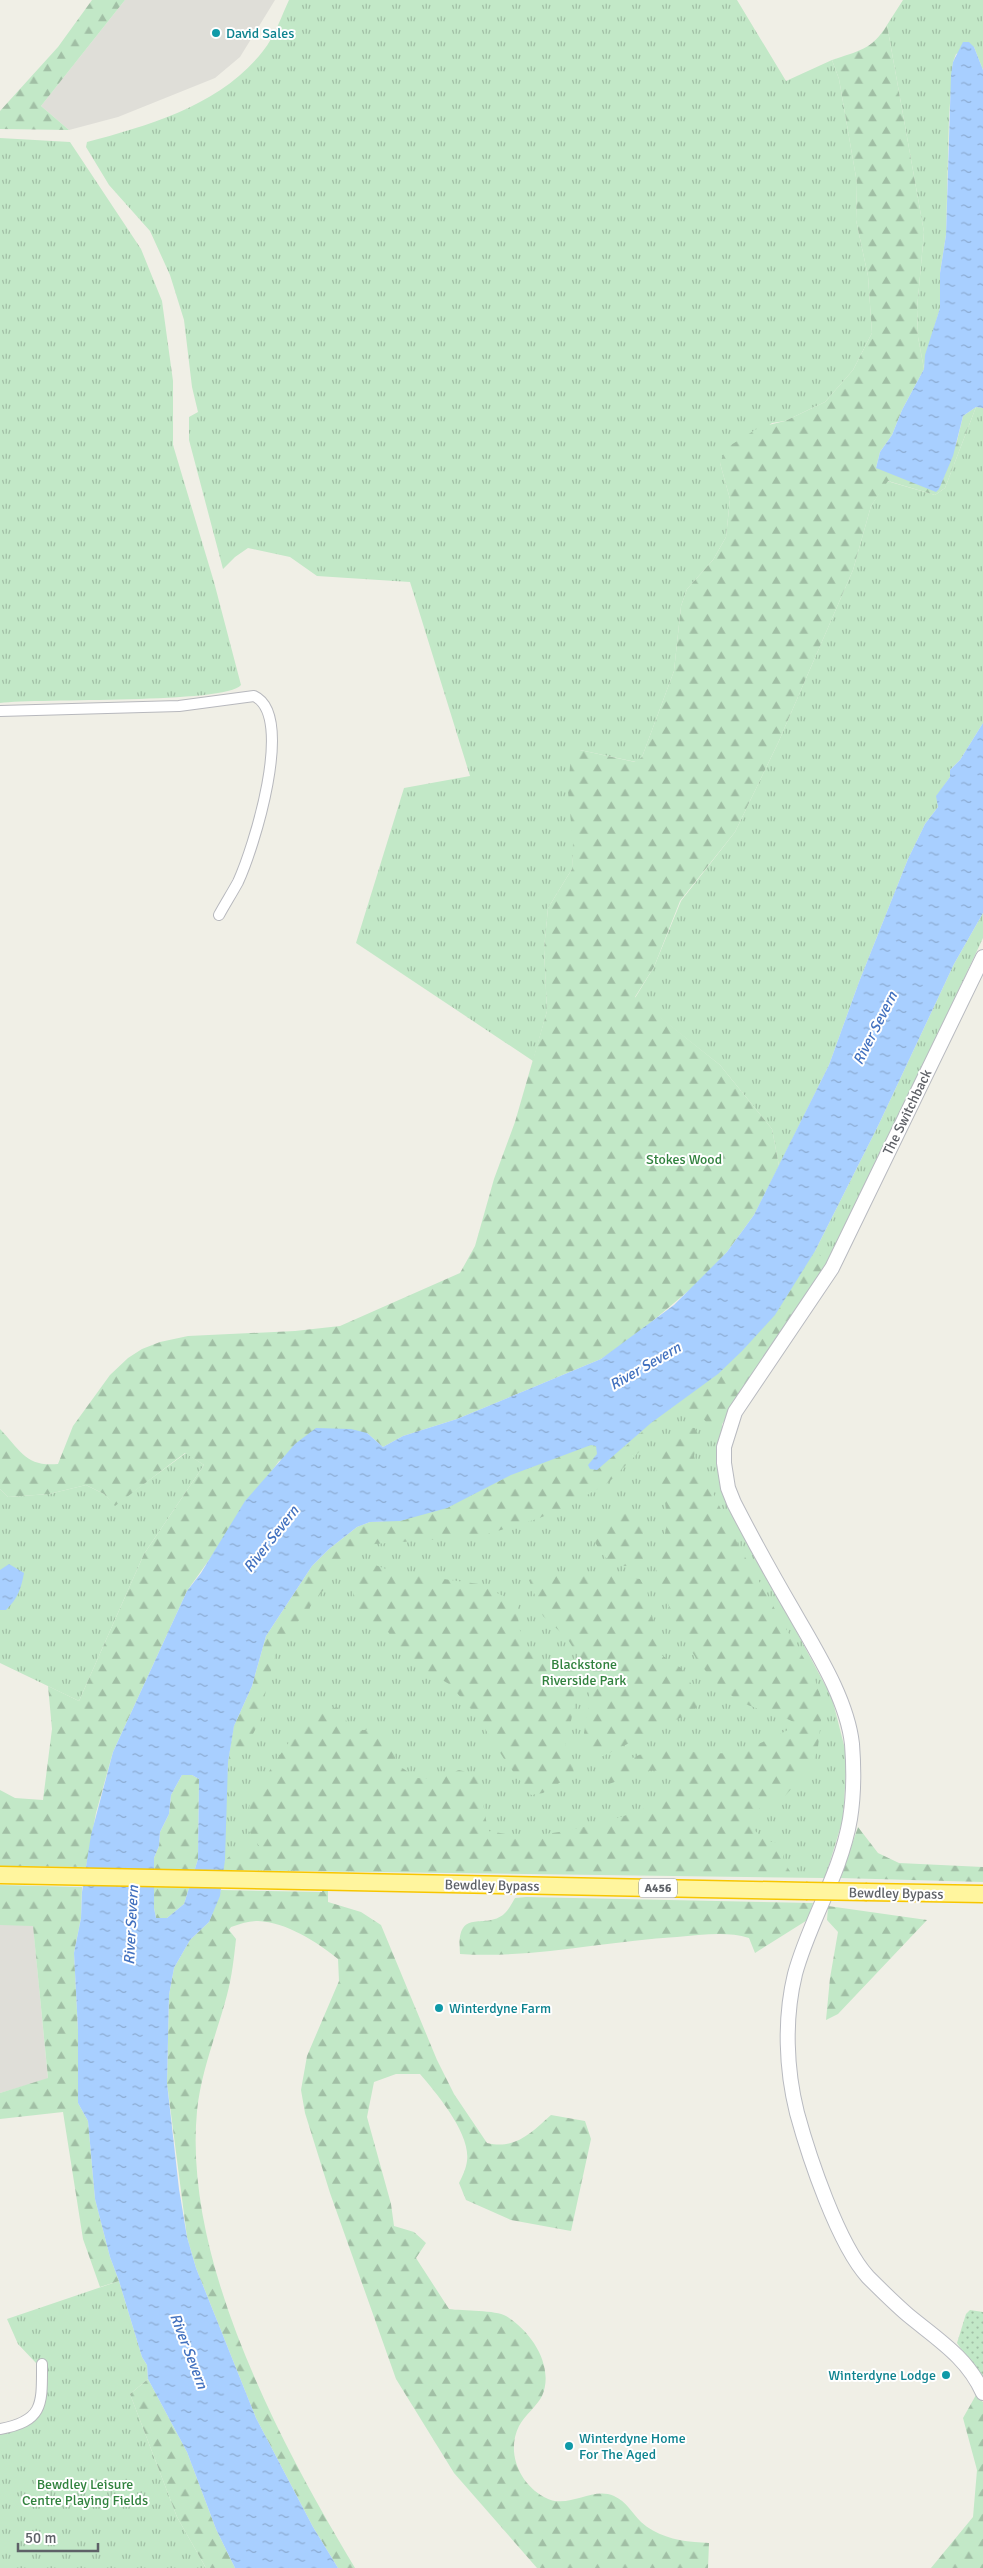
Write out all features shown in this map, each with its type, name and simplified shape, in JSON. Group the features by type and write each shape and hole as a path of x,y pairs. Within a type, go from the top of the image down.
{"highway":[{"name":"Bewdley Bypass","path":"0,1875 983,1894"}],"main road":[{"name":"The Switchback","path":"982,2389 965,2363 942,2340 894,2304 866,2274 850,2252 832,2213 797,2112 790,2078 789,2009 802,1954 828,1889 850,1821 854,1780 852,1741 827,1671 757,1548 731,1496 724,1473 724,1447 735,1412 832,1268 983,957"}],"street":[{"path":"0,711 179,706 254,696 261,699 268,712 273,739 270,767 250,850 238,882 219,916"},
{"path":"0,2429 17,2426 30,2420 37,2412 42,2399 42,2364"}],"shaded area":[{"path":"125,0 275,0 240,57 215,78 118,117 69,130 41,106"},
{"path":"0,1925 33,1925 48,2079 0,2093"}],"green space":[{"path":"92,0 125,0 41,106 69,130 0,129 0,111 58,47"},
{"path":"289,0 737,0 786,81 832,60 839,79 857,183 856,220 868,276 872,333 853,370 825,402 785,421 772,423 720,463 730,499 726,537 713,560 687,589 681,606 674,671 642,757 636,762 580,750 572,869 548,908 544,949 547,1011 533,1061 356,943 404,788 470,776 410,582 317,576 290,557 248,548 223,569 189,440 189,417 198,412 192,387 184,320 170,275 150,231 109,185 86,147 87,142 159,120 183,110 227,86 246,70 263,51 274,33"},
{"path":"903,0 983,0 983,70 974,47 956,54 953,62 949,117 946,235 940,273 940,308 926,355 924,369 918,337 917,309 924,232 887,25"},
{"name":"Stokes Wood","path":"887,25 924,232 917,309 918,337 924,369 902,410 892,435 880,452 876,468 956,445 963,416 976,407 945,488 935,495 888,481 871,506 853,570 778,743 735,832 680,901 654,967 635,997 720,1065 772,1129 779,1166 754,1215 727,1252 699,1282 630,1340 601,1359 457,1419 403,1436 383,1447 367,1433 279,1461 187,1591 113,1752 96,1813 86,1867 0,1866 0,1790 15,1798 43,1800 52,1729 48,1686 79,1701 144,1554 204,1465 185,1453 115,1506 104,1494 86,1485 49,1494 8,1497 0,1489 0,1429 19,1451 31,1460 38,1463 58,1464 73,1426 110,1375 128,1358 142,1349 160,1342 188,1336 295,1331 340,1326 460,1273 475,1246 494,1179 515,1122 547,1011 544,949 548,908 572,869 573,843 568,792 571,753 580,750 635,762 642,757 674,671 681,606 687,589 713,560 726,537 730,499 720,463 726,448 760,427 785,421 825,402 853,370 872,333 868,276 856,220 857,183 839,79 832,60 857,52 870,45"},
{"path":"0,138 70,142 141,249 162,301 173,381 173,445 214,582 241,685 228,691 168,698 0,703"},
{"path":"976,407 983,408 983,723 960,760 950,770 950,777 937,796 938,807 925,824 908,859 859,982 829,1065 779,1166 772,1129 720,1065 635,998 654,967 681,901 735,832 778,743 853,570 871,506 887,481 935,495 945,488"},
{"name":"Blackstone Riverside Park","path":"983,913 983,938 833,1257 722,1424 730,1507 832,1698 847,1757 843,1819 825,1878 222,1870 225,1860 225,1803 228,1762 234,1726 312,1566 815,1251 878,1126 954,964"},
{"path":"815,1251 829,1264 745,1385 722,1424 708,1424 699,1414 681,1412 661,1425 641,1450 608,1483 566,1507 537,1519 481,1536 375,1544 349,1548 330,1582 277,1648 264,1697 265,1711 242,1755 228,1762 234,1726 252,1686 266,1636 312,1566 329,1549 357,1527 370,1522 400,1521 447,1508 511,1475 591,1445 596,1446 597,1454 624,1448 775,1315"},
{"path":"682,1427 695,1428 698,1434 694,1456 698,1474 711,1489 740,1548 812,1671 823,1703 818,1747 813,1764 785,1796 753,1812 752,1828 766,1841 781,1843 784,1862 793,1876 222,1870 231,1855 241,1850 259,1846 246,1827 250,1802 306,1718 337,1707 354,1732 374,1728 390,1742 398,1765 417,1778 434,1779 459,1770 478,1775 488,1831 525,1836 567,1831 613,1820 656,1803 673,1793 684,1782 673,1770 645,1771 609,1784 606,1778 608,1772 641,1754 661,1750 726,1753 763,1742 798,1725 783,1717 742,1702 711,1677 684,1638 658,1580 656,1566 666,1529 667,1513 656,1466 657,1457 669,1438"},
{"path":"186,1453 204,1465 144,1554 79,1701 0,1663 0,1489 8,1497 49,1494 86,1485 104,1494 115,1505"},
{"path":"623,1507 643,1530 643,1561 626,1566 612,1563 602,1553 593,1538 603,1522"},
{"path":"370,1563 394,1572 479,1584 517,1603 521,1634 524,1644 529,1651 545,1661 575,1672 574,1708 564,1751 573,1766 574,1774 543,1793 531,1795 506,1762 477,1716 449,1684 407,1659 384,1626 363,1621 353,1590 357,1578"},
{"path":"540,1574 607,1575 640,1579 647,1591 660,1654 681,1668 701,1699 694,1711 601,1757 588,1750 584,1733 589,1703 590,1675 567,1638 543,1616 529,1580"},
{"path":"182,1775 192,1775 199,1779 198,1859 184,1904 167,1918 156,1918 154,1908 154,1858 159,1846 160,1832 169,1814 171,1795"},
{"path":"858,1827 878,1853 899,1863 983,1867 983,1882 840,1878"},
{"path":"0,1885 82,1887 81,1918 74,1953 78,2030 78,2103 88,2121 95,2199 110,2257 119,2281 100,2287 83,2239 63,2112 0,2119 0,2093 48,2078 33,1926 0,1925"},
{"path":"323,1888 328,1888 328,1902 361,1912 381,1925 437,2060 454,2094 487,2143 497,2145 514,2142 529,2134 551,2115 585,2121 591,2139 571,2231 511,2220 466,2200 459,2183 467,2161 464,2139 451,2115 420,2074 396,2074 374,2082 367,2117 391,2204 394,2226 414,2232 426,2243 416,2258 449,2309 487,2312 506,2316 532,2340 543,2361 545,2385 542,2396 524,2418 515,2436 515,2456 517,2466 522,2475 535,2491 553,2501 571,2500 597,2494 614,2496 626,2504 648,2528 656,2532 691,2542 709,2543 708,2568 537,2568 454,2473 396,2379 330,2193 305,2113 301,2090 307,2056 339,1981 338,1959 321,1946 290,1929 269,1922 254,1921 231,1927 229,1930 236,1939 234,1960 227,1995 199,2096 197,2111 197,2169 205,2228 221,2289 243,2349 268,2408 297,2465 355,2568 338,2568 313,2527 256,2418 196,2268 187,2237 167,2083 169,1995 174,1968 190,1940 209,1922 221,1890 322,1892"},
{"path":"515,1898 813,1903 809,1919 755,1953 749,1938 723,1934 650,1939 541,1952 487,1955 460,1954 462,1929 467,1924 473,1922 496,1919 505,1913"},
{"path":"828,1906 927,1920 838,2014 826,2020 830,1978 838,1932 827,1920"},
{"name":"Bewdley Leisure Centre Playing Fields","path":"119,2281 142,2357 147,2365 148,2379 130,2394 177,2517 206,2568 0,2568 0,2427 16,2424 35,2410 39,2372 36,2363 18,2344 7,2319"},
{"path":"970,2310 983,2312 983,2377 979,2375 957,2343 966,2314"},
{"path":"148,2379 187,2452 216,2529 235,2568 206,2568 177,2517 130,2394"},
{"path":"976,2395 983,2402 983,2568 931,2568 973,2517 977,2470 963,2418"}],"water":[{"path":"963,42 969,42 974,47 983,70 983,408 976,407 963,416 953,456 936,492 876,468 880,452 892,435 902,410 924,369 925,355 940,308 940,273 946,235 951,75 953,62"},
{"name":"River Severn","path":"983,723 983,913 954,964 878,1126 815,1251 775,1315 718,1374 651,1423 597,1470 590,1469 588,1465 597,1454 596,1446 591,1445 511,1475 447,1508 400,1521 370,1522 357,1527 329,1549 312,1566 266,1636 252,1686 234,1726 228,1762 225,1860 220,1896 209,1922 190,1940 174,1968 169,1995 167,2083 179,2189 187,2237 196,2268 256,2418 313,2527 338,2568 235,2568 216,2529 187,2452 148,2379 147,2365 142,2357 110,2257 95,2199 88,2121 78,2103 78,2030 74,1953 81,1918 82,1892 91,1835 113,1752 187,1591 201,1573 245,1501 295,1444 316,1428 351,1429 367,1433 383,1447 403,1436 457,1419 601,1359 674,1305 727,1252 754,1215 829,1065 859,982 908,859 925,824 938,807 936,796 950,777 950,770 960,760","holes":["182,1775 192,1775 199,1779 198,1859 184,1904 167,1918 156,1918 154,1908 154,1858 159,1846 160,1832 169,1814 171,1795"]},
{"path":"9,1564 24,1573 16,1597 6,1610 0,1610 0,1570"}],"place":[{"name":"David Sales","path":"216,33"},
{"name":"Winterdyne Farm","path":"439,2008"},
{"name":"Winterdyne Lodge","path":"946,2375"},
{"name":"Winterdyne Home For The Aged","path":"569,2446"}]}
